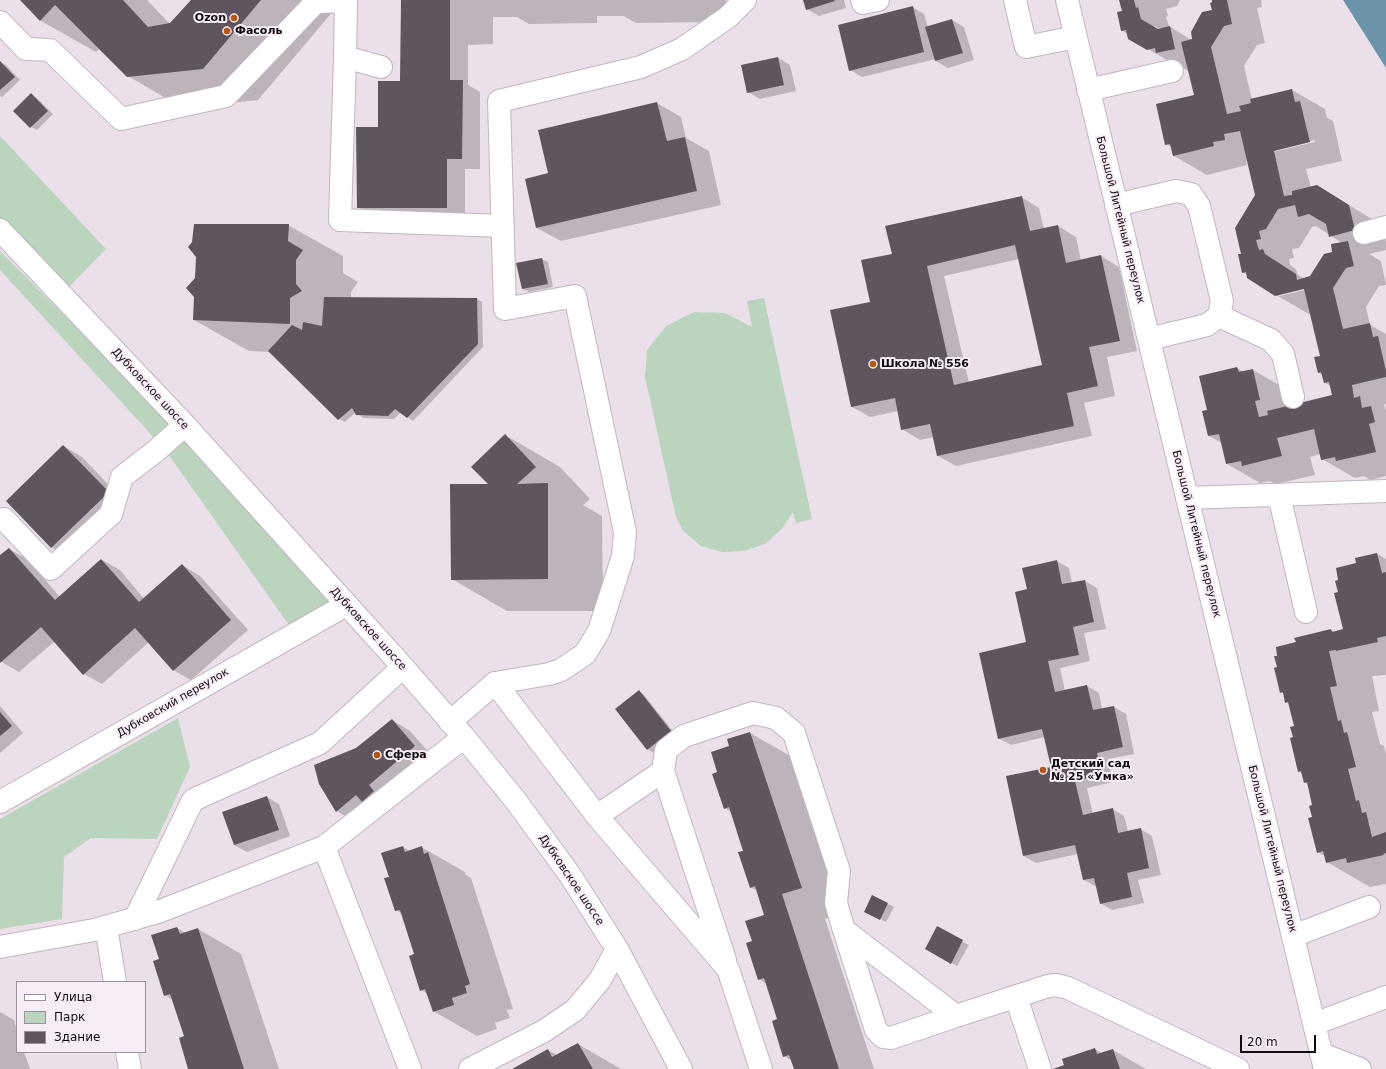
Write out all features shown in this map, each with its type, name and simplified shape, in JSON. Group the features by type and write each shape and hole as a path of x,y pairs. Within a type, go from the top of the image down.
{"street":[{"path":"0,22 26,49 50,50 121,119 226,96 315,3 346,0 346,57 340,220 503,226"},
{"path":"0,947 94,930 158,912 324,847 457,730 495,683 549,674 561,670 585,654 599,631 623,556 625,532 575,296 505,309 499,101 641,67 682,49 724,9 745,0"},
{"path":"862,0 863,3 878,0"},
{"path":"1015,0 1026,47 1076,37"},
{"name":"Большой Литейный переулок","path":"1067,0 1323,1061"},
{"path":"346,57 381,67"},
{"path":"1088,90 1172,71"},
{"path":"1116,205 1176,191 1191,194 1199,206 1222,301 1219,316 1207,325 1149,339"},
{"path":"1364,233 1386,227"},
{"name":"Дубковское шоссе","path":"0,230 184,425 403,667 516,801 565,869 618,949 681,1069"},
{"path":"1219,316 1271,340 1283,354 1293,397"},
{"path":"4,519 51,569 111,514 122,477 157,450 184,425"},
{"path":"1187,498 1386,491"},
{"path":"1279,495 1306,612"},
{"name":"Дубковский переулок","path":"0,802 346,605"},
{"path":"135,919 193,800 320,743 403,667"},
{"path":"495,683 597,816 728,969"},
{"path":"761,1069 663,771 666,750 684,736 753,713 776,718 794,733 839,870 836,903 876,1030 882,1037 891,1038 1048,986 1056,985 1068,988 1238,1069"},
{"path":"597,816 663,771"},
{"path":"324,847 410,1069"},
{"path":"1293,936 1369,907"},
{"path":"106,927 115,981"},
{"path":"844,930 956,1016"},
{"path":"470,1069 544,1031 575,1010 600,980 618,949"},
{"path":"1016,997 1040,1069"},
{"path":"1314,1024 1386,997"},
{"path":"127,1053 130,1069"},
{"path":"1323,1061 1360,1069"}],"green space":[{"path":"0,136 106,249 67,289 0,218"},
{"path":"0,251 175,426 158,442 0,270"},
{"path":"764,298 812,519 796,523 793,512 782,529 765,544 744,551 722,552 701,546 683,531 676,517 645,377 647,350 666,326 694,312 725,313 752,327 747,301"},
{"path":"183,437 335,601 291,628 166,451"},
{"path":"178,718 190,767 157,839 91,838 64,857 62,919 0,929 0,819"}],"water":[{"path":"1343,0 1386,0 1386,68"}],"building":[{"path":"20,0 123,0 148,27 170,23 191,0 261,0 203,69 127,77 55,5 40,21"},
{"path":"401,0 450,0 450,80 463,80 462,159 447,159 447,208 357,208 356,127 378,127 378,81 400,81"},
{"path":"803,0 834,0 835,1 806,10"},
{"path":"1119,0 1134,0 1136,8 1138,7 1141,19 1158,29 1170,26 1175,49 1156,53 1155,48 1147,50 1128,39 1126,30 1121,31 1117,12 1122,11"},
{"path":"1212,0 1227,0 1232,24 1224,26 1211,47 1227,114 1241,111 1239,106 1251,103 1250,99 1292,89 1295,102 1300,101 1310,142 1274,151 1284,196 1292,195 1292,191 1317,185 1349,205 1355,230 1329,237 1326,224 1309,214 1298,217 1295,205 1278,209 1266,229 1259,231 1261,239 1256,240 1259,250 1263,249 1265,254 1296,274 1297,280 1310,276 1324,254 1332,252 1331,244 1348,241 1354,266 1346,268 1333,288 1343,329 1370,323 1373,337 1378,336 1386,377 1352,385 1354,398 1360,396 1362,408 1371,406 1375,422 1369,424 1376,452 1336,461 1335,457 1321,460 1314,429 1277,438 1282,456 1242,466 1241,461 1226,464 1219,434 1208,436 1202,411 1207,410 1199,376 1237,367 1239,372 1253,369 1260,400 1255,401 1259,417 1268,415 1267,411 1332,395 1329,382 1324,383 1321,372 1318,373 1314,357 1320,356 1304,289 1275,296 1247,278 1246,272 1242,273 1238,254 1241,254 1235,228 1255,195 1240,131 1224,134 1225,140 1213,142 1214,146 1173,156 1170,144 1165,145 1156,104 1194,95 1181,42 1192,39 1191,32 1202,12 1212,10 1210,3"},
{"path":"913,6 924,52 849,71 838,25"},
{"path":"952,19 963,53 935,61 925,27"},
{"path":"778,57 784,85 747,93 741,65"},
{"path":"0,61 15,77 0,90"},
{"path":"31,93 48,111 30,128 13,111"},
{"path":"657,102 667,141 685,137 697,191 536,228 525,179 548,173 538,130"},
{"path":"1022,196 1030,231 1058,225 1066,263 1101,255 1120,341 1089,347 1098,386 1067,393 1074,426 937,456 930,424 901,430 895,398 851,407 830,310 870,302 861,260 892,254 885,226","holes":["1015,245 1042,365 954,385 927,266"]},
{"path":"194,224 289,224 288,241 303,250 296,260 296,284 302,291 290,298 290,324 193,320 194,297 186,288 195,278 196,257 188,247 192,242"},
{"path":"542,258 548,284 522,289 516,263"},
{"path":"324,297 477,298 478,344 407,418 395,409 388,416 356,415 352,408 338,420 268,351 292,325 302,330 303,322 322,326"},
{"path":"505,434 536,467 517,484 548,483 548,579 451,580 450,484 488,484 471,467"},
{"path":"63,445 109,492 51,548 6,501"},
{"path":"9,548 55,600 101,559 139,602 182,564 231,620 173,671 135,628 83,675 41,627 0,663 0,555"},
{"path":"1377,553 1382,573 1386,572 1386,636 1377,638 1378,642 1336,651 1329,651 1337,686 1330,687 1338,721 1341,720 1344,733 1347,732 1356,767 1348,769 1356,801 1359,800 1362,813 1366,812 1372,837 1386,832 1386,853 1383,854 1384,855 1347,863 1346,858 1326,863 1323,851 1317,853 1308,818 1312,817 1309,806 1312,805 1307,782 1304,783 1301,771 1298,772 1290,738 1293,737 1290,727 1294,726 1288,702 1285,703 1283,692 1280,693 1274,668 1277,667 1274,656 1277,656 1276,647 1296,642 1294,638 1331,629 1332,632 1343,629 1334,593 1338,592 1335,581 1338,580 1336,568 1356,563 1355,558"},
{"path":"1057,560 1062,584 1085,580 1094,622 1073,627 1079,655 1048,661 1055,692 1087,685 1093,710 1114,706 1123,747 1097,753 1102,775 1075,781 1083,815 1113,808 1118,833 1141,828 1149,868 1127,873 1132,897 1100,904 1094,878 1083,880 1075,845 1023,856 1006,776 1051,767 1042,729 998,739 979,653 1026,642 1015,592 1027,589 1022,568"},
{"path":"639,690 671,731 647,750 615,709"},
{"path":"0,712 12,726 0,736"},
{"path":"392,719 415,746 369,785 374,791 362,802 356,795 336,812 319,784 314,765 356,748"},
{"path":"750,732 802,888 782,894 839,1069 794,1069 789,1055 783,1057 772,1021 777,1019 764,978 758,980 746,943 752,941 745,921 764,915 755,886 750,888 738,852 743,851 729,807 724,809 712,774 717,772 711,752 729,746 727,739"},
{"path":"267,796 279,830 234,845 222,812"},
{"path":"403,846 405,852 422,846 424,854 428,852 470,984 465,986 467,993 452,998 454,1005 433,1012 425,989 420,991 409,956 414,954 400,910 395,911 384,878 389,877 381,853"},
{"path":"872,895 888,903 880,920 864,912"},
{"path":"937,926 963,940 951,964 925,949"},
{"path":"177,927 180,934 198,928 244,1069 188,1069 179,1038 184,1036 170,994 164,996 153,961 159,959 151,935"},
{"path":"578,1043 593,1069 512,1069 548,1049 552,1057"},
{"path":"1095,1048 1097,1054 1113,1049 1120,1069 1053,1069 1064,1065 1062,1059"}],"place":[{"name":"Ozon","path":"234,18"},
{"name":"Фасоль","path":"227,31"},
{"name":"Школа № 556","path":"873,364"},
{"name":"Сфера","path":"377,755"},
{"name":"Детский сад № 25 «Умка»","path":"1043,770"}]}
